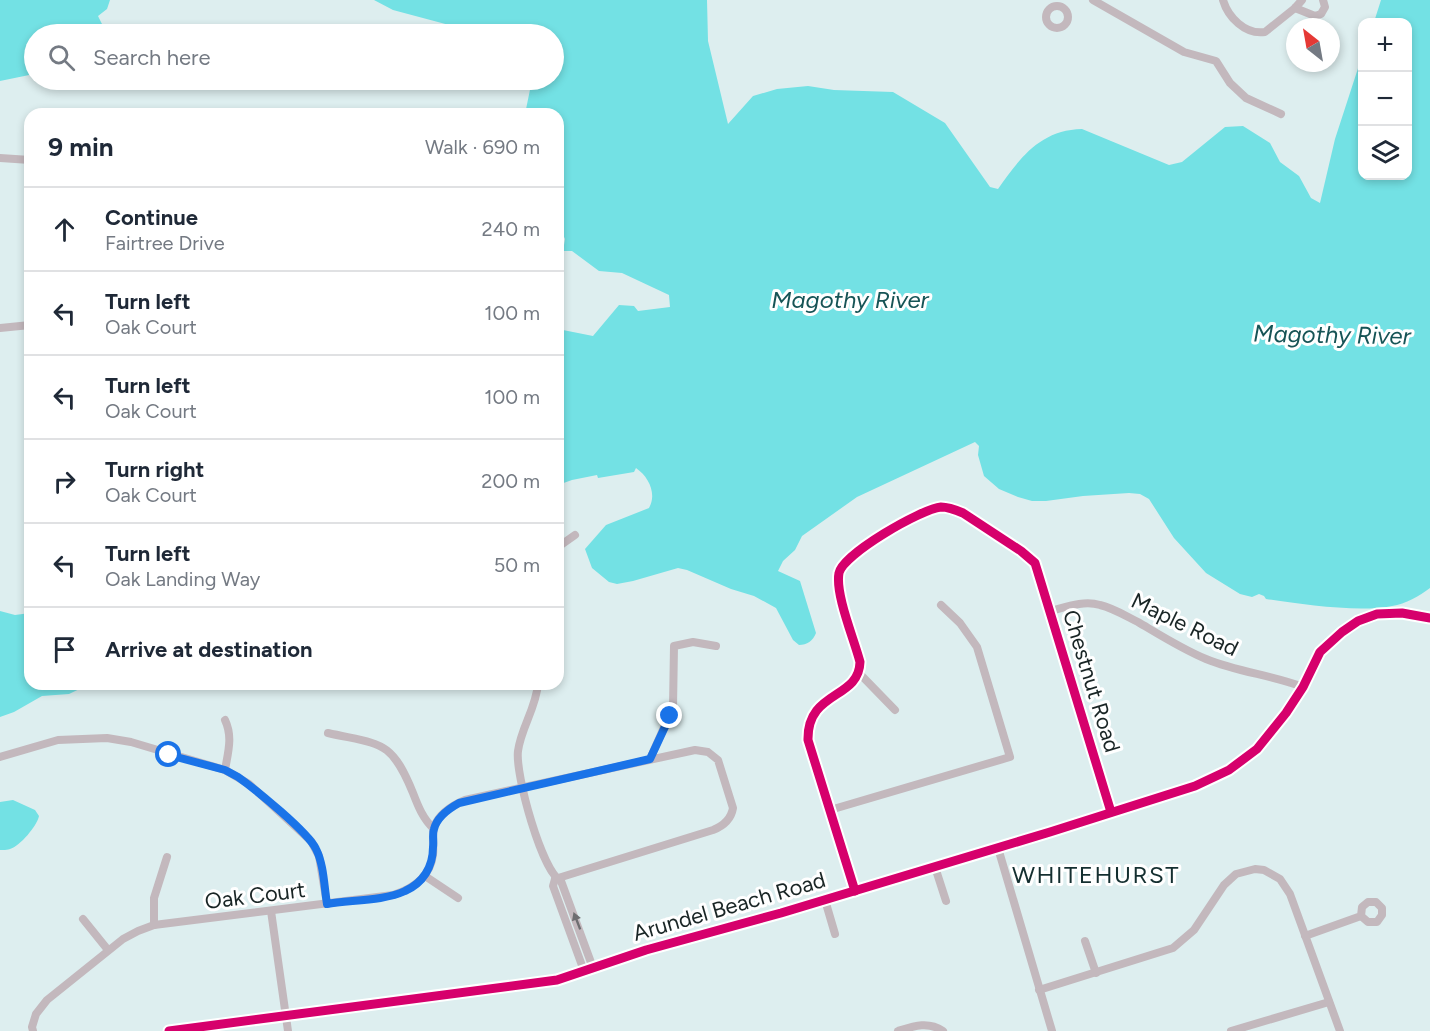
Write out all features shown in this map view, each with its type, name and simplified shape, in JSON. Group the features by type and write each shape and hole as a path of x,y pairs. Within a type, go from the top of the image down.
{"street":[{"path":"1093,0 1177,48 1216,61 1230,83 1246,98 1281,114"},
{"path":"1223,0 1226,10 1235,20 1258,33 1264,32 1302,0"},
{"path":"1295,8 1316,16 1321,14 1325,7 1323,0"},
{"path":"0,158 24,160"},
{"path":"0,328 24,326"},
{"name":"Chestnut Road","path":"859,673 860,662 839,588 840,568 850,557 903,523 935,509 954,509 1034,561 1111,812"},
{"path":"564,543 575,535"},
{"name":"Maple Road","path":"1051,611 1077,604 1100,604 1207,659 1227,667 1303,687"},
{"path":"830,810 1010,757 977,647 960,623 941,605"},
{"name":"Arundel Beach Road","path":"169,1031 542,982 935,867 1195,786 1245,760 1267,738 1303,687 1320,652 1358,621 1377,614 1389,613 1430,618"},
{"path":"650,759 673,706 674,646 693,642 716,646"},
{"path":"855,891 807,740 808,726 818,708 852,682 859,673 895,710"},
{"path":"537,690 518,751 521,788 542,850 555,879 553,886 589,970"},
{"path":"225,720 231,738 225,770"},
{"path":"328,733 375,743 392,753 402,768 423,816 434,829"},
{"path":"0,757 58,740 107,738 131,742 225,770 249,784 311,841 319,856 327,904"},
{"path":"458,898 425,876 433,856 434,829 442,815 456,804 695,750 702,750 713,755 720,765 732,801 732,814 729,819 713,830 555,879"},
{"path":"998,848 1052,1031"},
{"path":"154,925 154,898 167,857"},
{"path":"935,867 946,901"},
{"path":"1039,990 1176,947 1194,930 1227,882 1236,874 1255,869 1264,870 1273,874 1285,885 1340,1031"},
{"name":"Oak Court","path":"33,1031 36,1014 47,1000 129,934 154,925 393,895 412,887 425,876"},
{"path":"825,900 835,934"},
{"path":"270,911 288,1031"},
{"path":"1305,936 1361,916"},
{"path":"83,919 108,950"},
{"path":"1085,941 1095,973"},
{"path":"1231,1031 1329,1002"},
{"path":"898,1031 924,1025 940,1029"}],"water":[{"path":"0,0 110,0 107,9 98,16 102,24 24,24 24,76 0,81"},
{"name":"Magothy River","path":"374,0 707,0 708,41 728,124 753,96 777,89 808,86 834,90 893,92 945,123 990,187 998,189 1032,148 1054,134 1082,129 1169,165 1182,162 1225,127 1243,126 1270,143 1280,162 1299,176 1311,198 1320,203 1335,139 1358,68 1358,180 1412,180 1412,18 1375,18 1381,0 1430,0 1430,588 1402,603 1363,609 1266,599 1259,594 1252,597 1240,594 1206,573 1174,538 1149,499 1140,494 1129,493 1046,501 1032,501 1018,497 999,489 984,476 978,455 979,446 975,442 857,497 802,536 795,550 783,561 778,571 800,581 816,633 807,643 799,645 793,640 776,608 754,596 687,570 678,568 633,581 617,584 609,582 592,568 585,549 606,525 649,508 652,492 645,476 636,468 634,472 598,478 597,475 564,483 564,330 593,336 619,305 634,306 638,311 670,307 669,295 622,273 599,271 572,251 564,251 564,108 526,108 530,90 564,90 564,24 445,24 393,10"},
{"path":"0,611 15,615 24,614 24,690 77,690 69,694 42,696 0,717"},
{"path":"13,800 35,810 39,816 38,820 18,844 9,849 0,850 0,802"}],"cycle path":[{"path":"855,891 808,740 810,724 816,712 824,703 851,683 857,674 860,662 842,604 839,573 844,565 868,544 917,515 931,510 944,507 963,513 1021,551 1035,563 1111,812"},
{"path":"169,1031 557,980 646,950 781,913 1195,786 1229,770 1257,749 1286,713 1303,687 1320,652 1342,632 1358,621 1377,614 1402,613 1430,618"}],"district":[{"name":"WHITEHURST","path":"1096,875"}],"route":[{"path":"169,755 225,770 238,777 305,834 316,847 319,856 327,904 393,895 419,882 425,876 433,856 434,829 442,815 465,800 650,759 670,716"}]}
